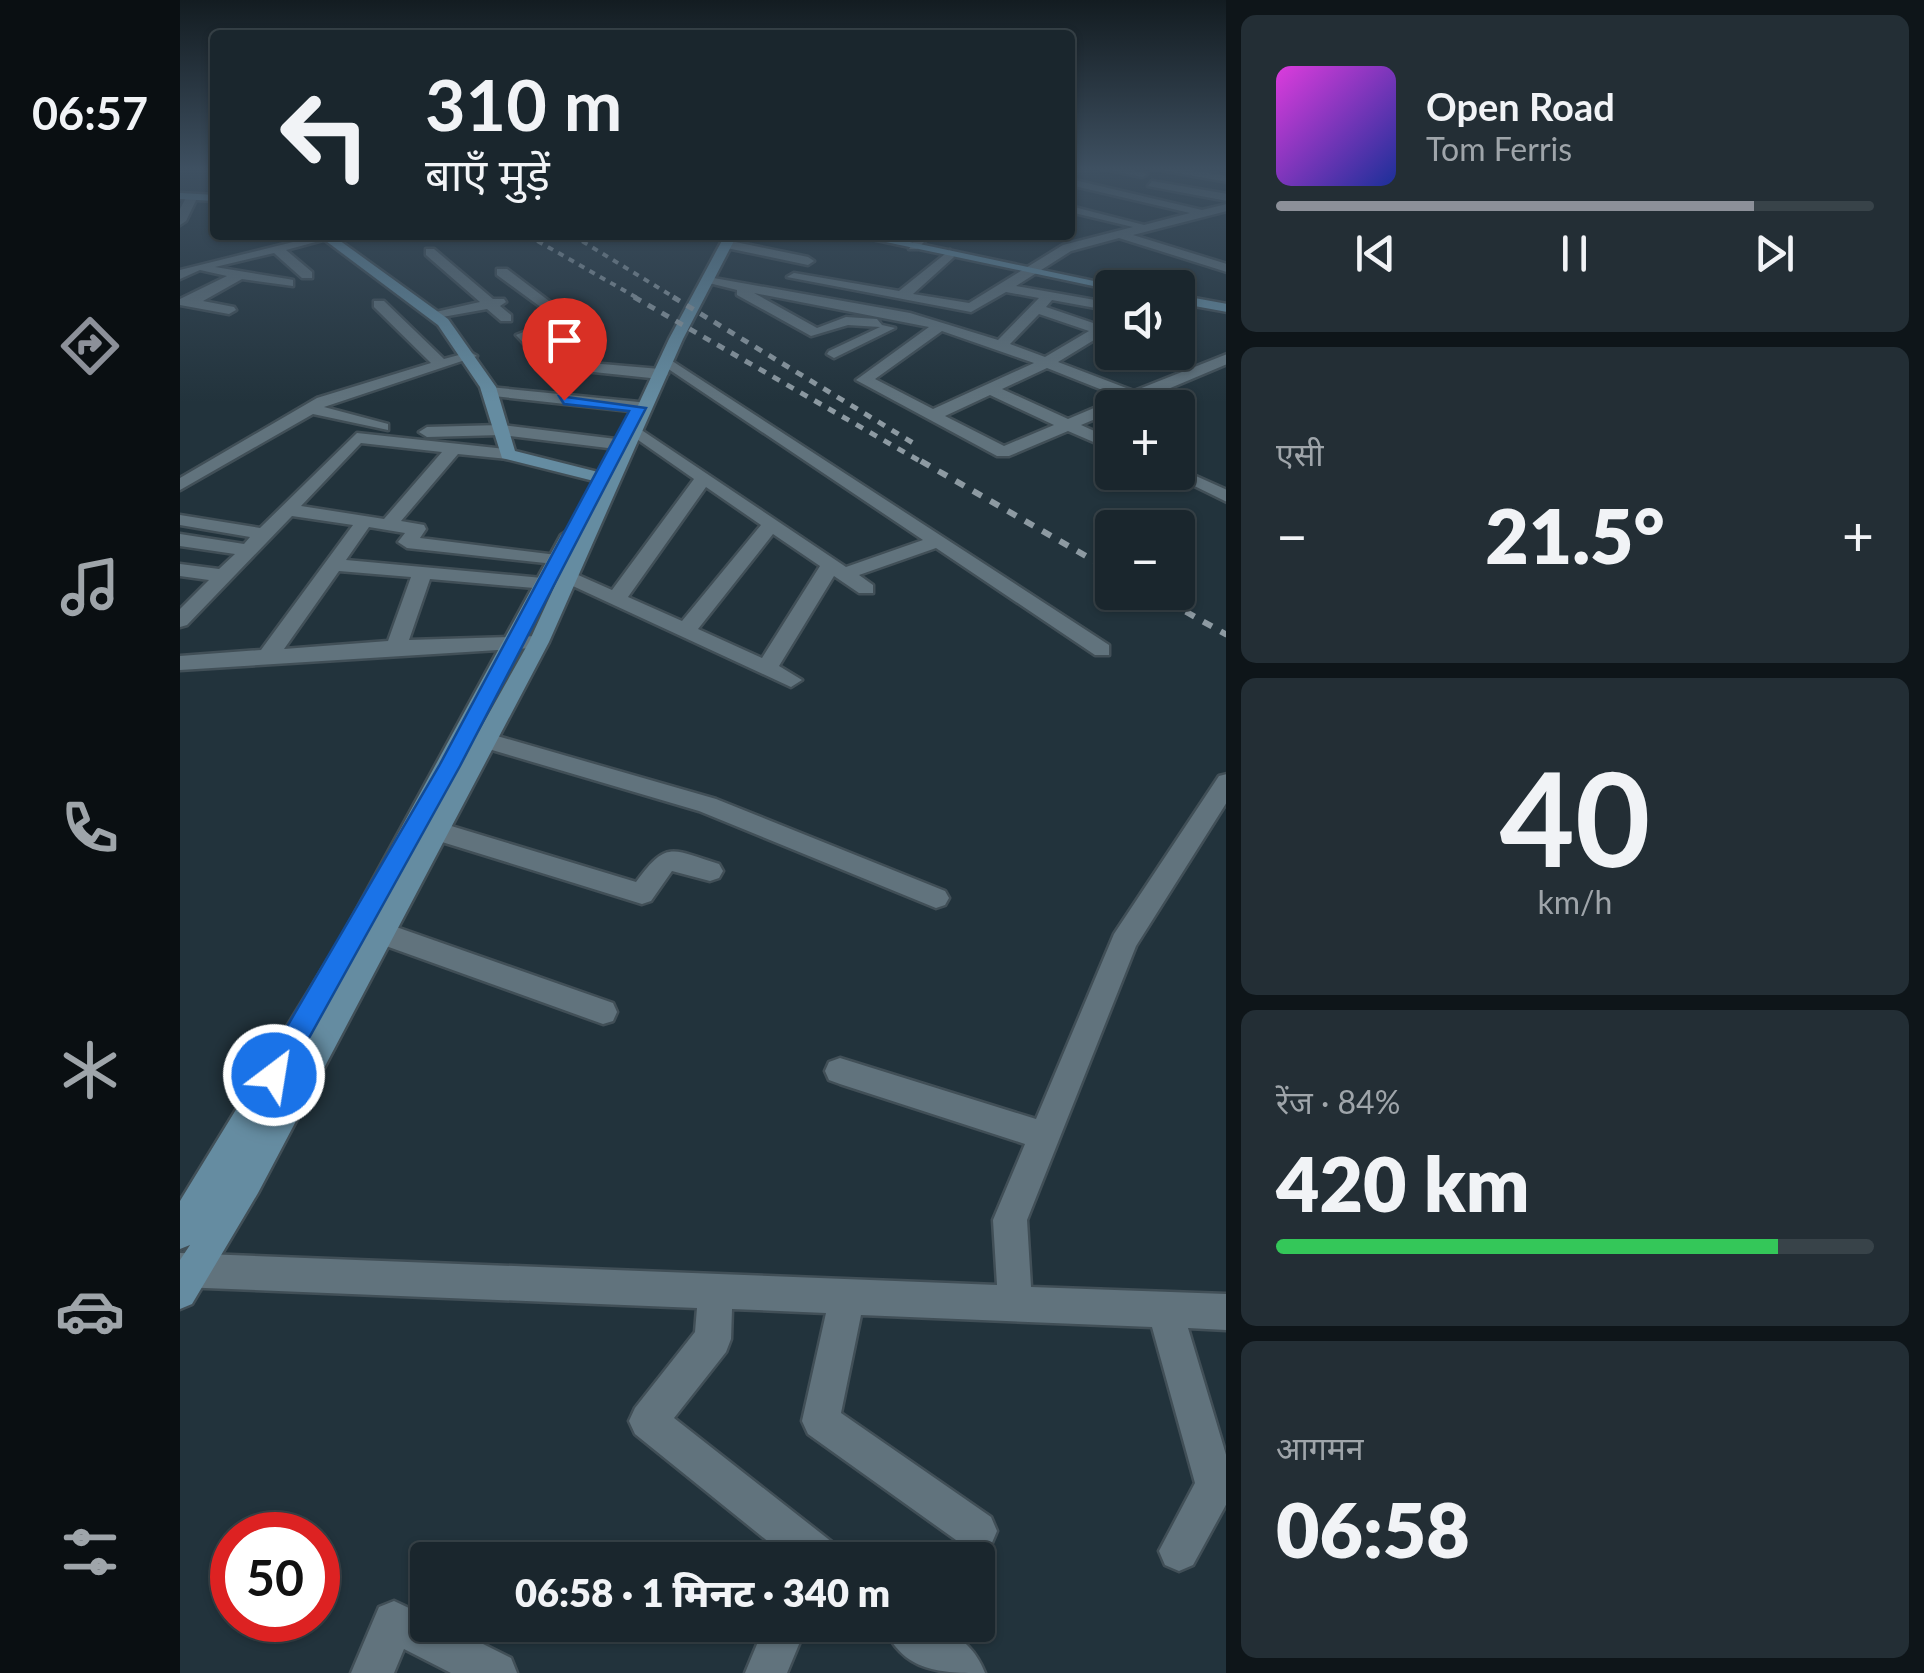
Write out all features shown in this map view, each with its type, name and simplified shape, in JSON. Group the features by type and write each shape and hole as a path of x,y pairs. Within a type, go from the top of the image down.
{"main road":[{"path":"338,245 436,316 470,356 489,392 508,454 607,479"},
{"path":"180,1232 476,738 726,245"},
{"path":"908,245 1095,283"},
{"path":"1195,301 1225,307"},
{"path":"185,1277 438,831 476,738"}],"street":[{"path":"240,245 250,255"},
{"path":"180,276 196,267 289,245"},
{"path":"756,245 808,261"},
{"path":"794,277 971,308 1027,270 1076,245"},
{"path":"1153,245 1226,268"},
{"path":"277,248 307,275"},
{"path":"780,292 820,249"},
{"path":"430,252 506,318"},
{"path":"902,296 950,254"},
{"path":"196,267 288,283"},
{"path":"502,272 567,320 523,336 551,364 662,371 938,541 1102,650"},
{"path":"185,302 240,274"},
{"path":"708,281 904,316 1001,345 1117,390"},
{"path":"728,284 816,333 846,321 870,326 904,316"},
{"path":"1002,287 1095,303"},
{"path":"436,316 533,295"},
{"path":"1001,345 1049,296"},
{"path":"185,302 229,310"},
{"path":"379,304 442,365"},
{"path":"1037,309 1095,324"},
{"path":"834,354 904,316"},
{"path":"940,326 864,380 1003,452 1095,414"},
{"path":"933,415 1048,362 1095,334"},
{"path":"180,485 310,408 470,356"},
{"path":"1151,390 1226,358"},
{"path":"990,389 1095,437"},
{"path":"489,392 631,428 866,589"},
{"path":"310,408 344,420 412,433 631,428"},
{"path":"180,621 357,438 508,454"},
{"path":"388,525 454,448"},
{"path":"615,600 704,477"},
{"path":"1195,482 1226,496"},
{"path":"288,510 416,529 407,542 558,574 791,680"},
{"path":"180,520 264,534"},
{"path":"268,656 364,522"},
{"path":"684,632 771,524"},
{"path":"180,540 249,550"},
{"path":"766,668 837,569 938,541"},
{"path":"333,565 423,572 558,574"},
{"path":"180,570 224,576"},
{"path":"396,647 423,572"},
{"path":"180,663 528,642"},
{"path":"476,738 708,804 936,898"},
{"path":"1015,1304 1010,1220 1124,942 1226,782"},
{"path":"438,831 642,894 666,860 710,871"},
{"path":"382,934 603,1012"},
{"path":"840,1071 1045,1136"},
{"path":"185,1277 1226,1312"},
{"path":"715,1292 712,1339 648,1421 798,1542"},
{"path":"847,1297 821,1422 977,1532"},
{"path":"1165,1310 1215,1485 1179,1551"},
{"path":"372,1673 394,1622 496,1673"},
{"path":"766,1673 779,1642"},
{"path":"925,1642 964,1673"}],"railway":[{"path":"545,245 639,299"},
{"path":"589,245 677,299"},
{"path":"634,297 925,464"},
{"path":"673,297 918,446"},
{"path":"921,461 1095,561"},
{"path":"1183,610 1226,634"}],"route":[{"path":"274,1075 350,948 516,642 623,429 638,408 564,400"}]}
